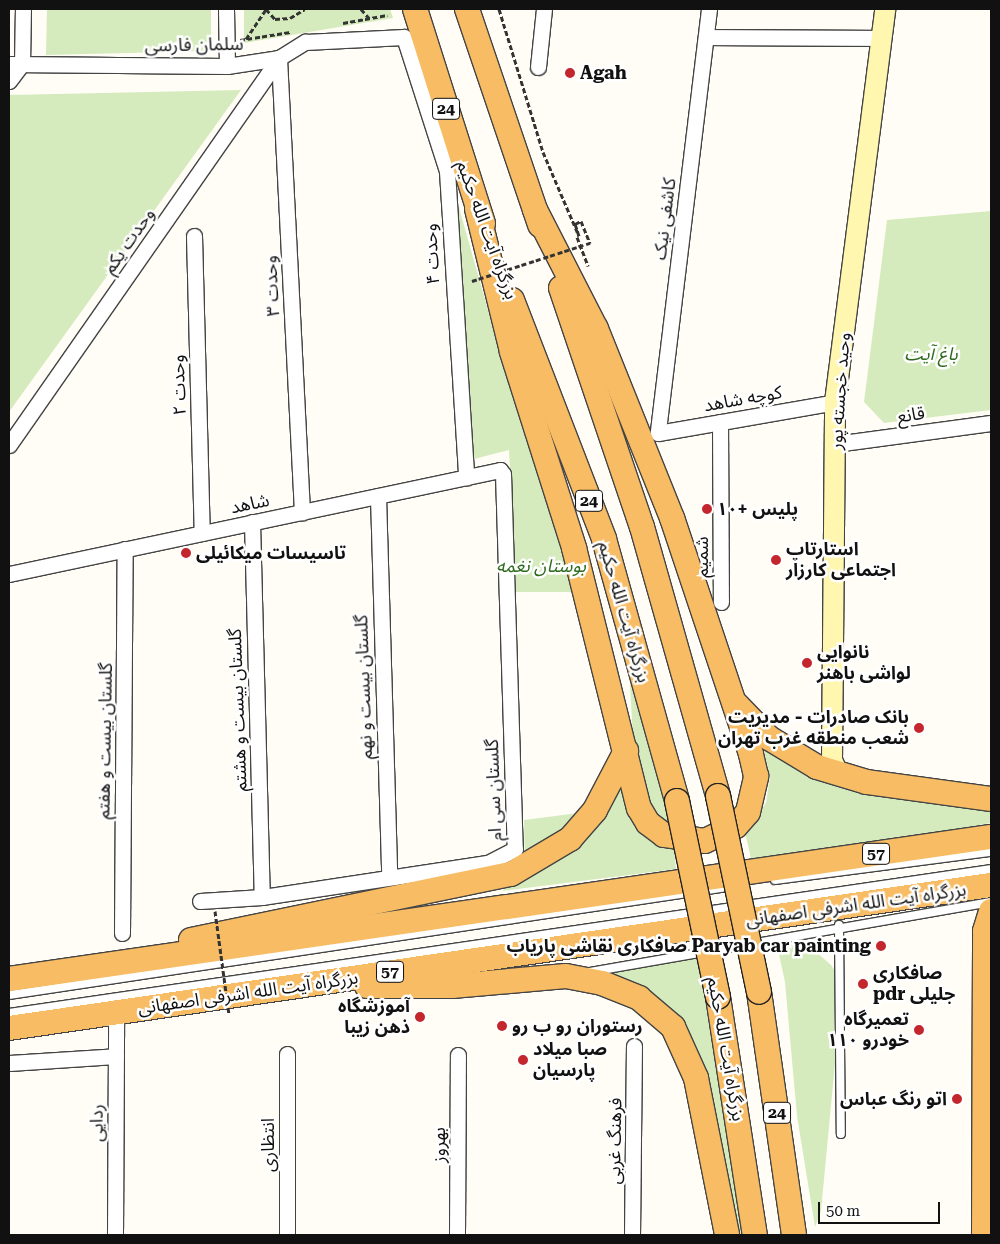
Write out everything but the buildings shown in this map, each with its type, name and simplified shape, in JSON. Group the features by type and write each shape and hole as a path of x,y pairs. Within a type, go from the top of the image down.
{"highway":[{"name":"بزرگراه آیت الله حکیم","path":"415,9 477,209 604,539 677,801 718,997 756,1235"},
{"name":"24","path":"467,9 642,527 718,796 760,992 794,1235"},
{"path":"477,209 512,352 574,548 626,751 632,785 648,823 664,835 691,842 717,837 736,826 755,793 753,762 672,518 596,329 535,210"},
{"path":"731,698 768,738 838,774 991,799"},
{"path":"112,964 230,929 511,874 576,833 595,810 626,751"},
{"name":"57","path":"9,979 991,837"},
{"name":"بزرگراه آیت الله اشرفی اصفهانی","path":"9,1028 991,884"},
{"path":"984,1235 985,931 991,911"},
{"path":"315,983 406,987 566,976 602,983 639,998 673,1027 696,1078 727,1235"}],"main road":[{"name":"وحید خجسته پور","path":"838,774 832,750 835,402 885,9"}],"street":[{"path":"9,81 16,64 23,9"},
{"path":"226,9 227,66"},
{"path":"538,67 544,9"},
{"name":"کاشفی نیک","path":"658,433 709,9"},
{"name":"سلمان فارسی","path":"16,64 227,66 279,58 305,42 404,36"},
{"name":"وحدت ۴","path":"404,36 447,171 466,477"},
{"path":"706,37 882,38"},
{"name":"وحدت یکم","path":"9,445 279,58"},
{"name":"وحدت ۳","path":"279,58 302,512"},
{"name":"وحدت ۲","path":"194,236 202,533"},
{"name":"کوچه شاهد","path":"658,433 835,402"},
{"name":"شمیم","path":"720,422 721,602"},
{"name":"قانع","path":"835,444 991,423"},
{"name":"شاهد","path":"9,574 500,470"},
{"name":"گلستان سی ام","path":"200,901 262,897 487,863 515,849 500,470"},
{"name":"گلستان بیست و نهم","path":"378,496 389,877"},
{"name":"گلستان بیست و هشتم","path":"252,522 262,897"},
{"name":"گلستان بیست و هفتم","path":"122,933 125,549"},
{"name":"ردایی","path":"115,1235 116,1012"},
{"name":"فرهنگ غربی","path":"632,1235 634,1046"},
{"name":"انتظاری","path":"287,1054 287,1235"},
{"name":"بهروز","path":"457,1235 458,1055"},
{"path":"9,1063 116,1056"}],"lane":[{"path":"764,882 991,852"},
{"path":"9,1013 991,869"},
{"path":"9,995 744,885"},
{"path":"566,976 839,925 991,902"},
{"path":"839,925 841,1134"}],"path":[{"path":"245,40 266,9 275,19 290,18 305,9"},
{"path":"360,9 370,18"},
{"path":"474,288 472,281 590,243 581,221 575,224 577,236 542,152 499,9"},
{"path":"215,911 229,1014"}],"green space":[{"path":"47,9 211,9 211,51 46,55"},
{"path":"244,9 390,9 393,18 244,43"},
{"path":"241,90 9,412 9,95"},
{"name":"بوستان نغمه","path":"458,204 503,363 577,592 516,592 509,450 474,459"},
{"name":"باغ آیت","path":"991,211 991,410 884,423 864,402 887,220"},
{"path":"629,665 671,830 648,809 634,758"},
{"path":"762,742 991,805 991,823 752,863 745,832 766,803 770,777"},
{"path":"623,772 674,848 676,869 502,891 521,879"},
{"path":"586,812 525,862 524,820"},
{"path":"796,941 807,944 831,965 837,974 841,1000 821,1211 815,1227 797,1116 785,982 777,945"},
{"path":"697,956 742,1235 731,1235 698,1063 599,973"}],"place":[{"name":"Agah","path":"570,73"},
{"name":"پلیس +۱۰","path":"707,509"},
{"name":"تاسیسات میکائیلی","path":"186,553"},
{"name":"استارتاپ اجتماعی کارزار","path":"776,560"},
{"name":"نانوایی لواشی باهنر","path":"807,663"},
{"name":"بانک صادرات - مدیریت شعب منطقه غرب تهران","path":"919,728"},
{"name":"صافکاری نقاشی پاریاب Paryab car painting","path":"881,946"},
{"name":"صافکاری pdr جلیلی","path":"863,984"},
{"name":"آموزشگاه ذهن زیبا","path":"420,1017"},
{"name":"رستوران رو ب رو","path":"502,1026"},
{"name":"تعمیرگاه خودرو ۱۱۰","path":"919,1030"},
{"name":"صبا میلاد پارسیان","path":"523,1060"},
{"name":"اتو رنگ عباس","path":"957,1099"}]}
